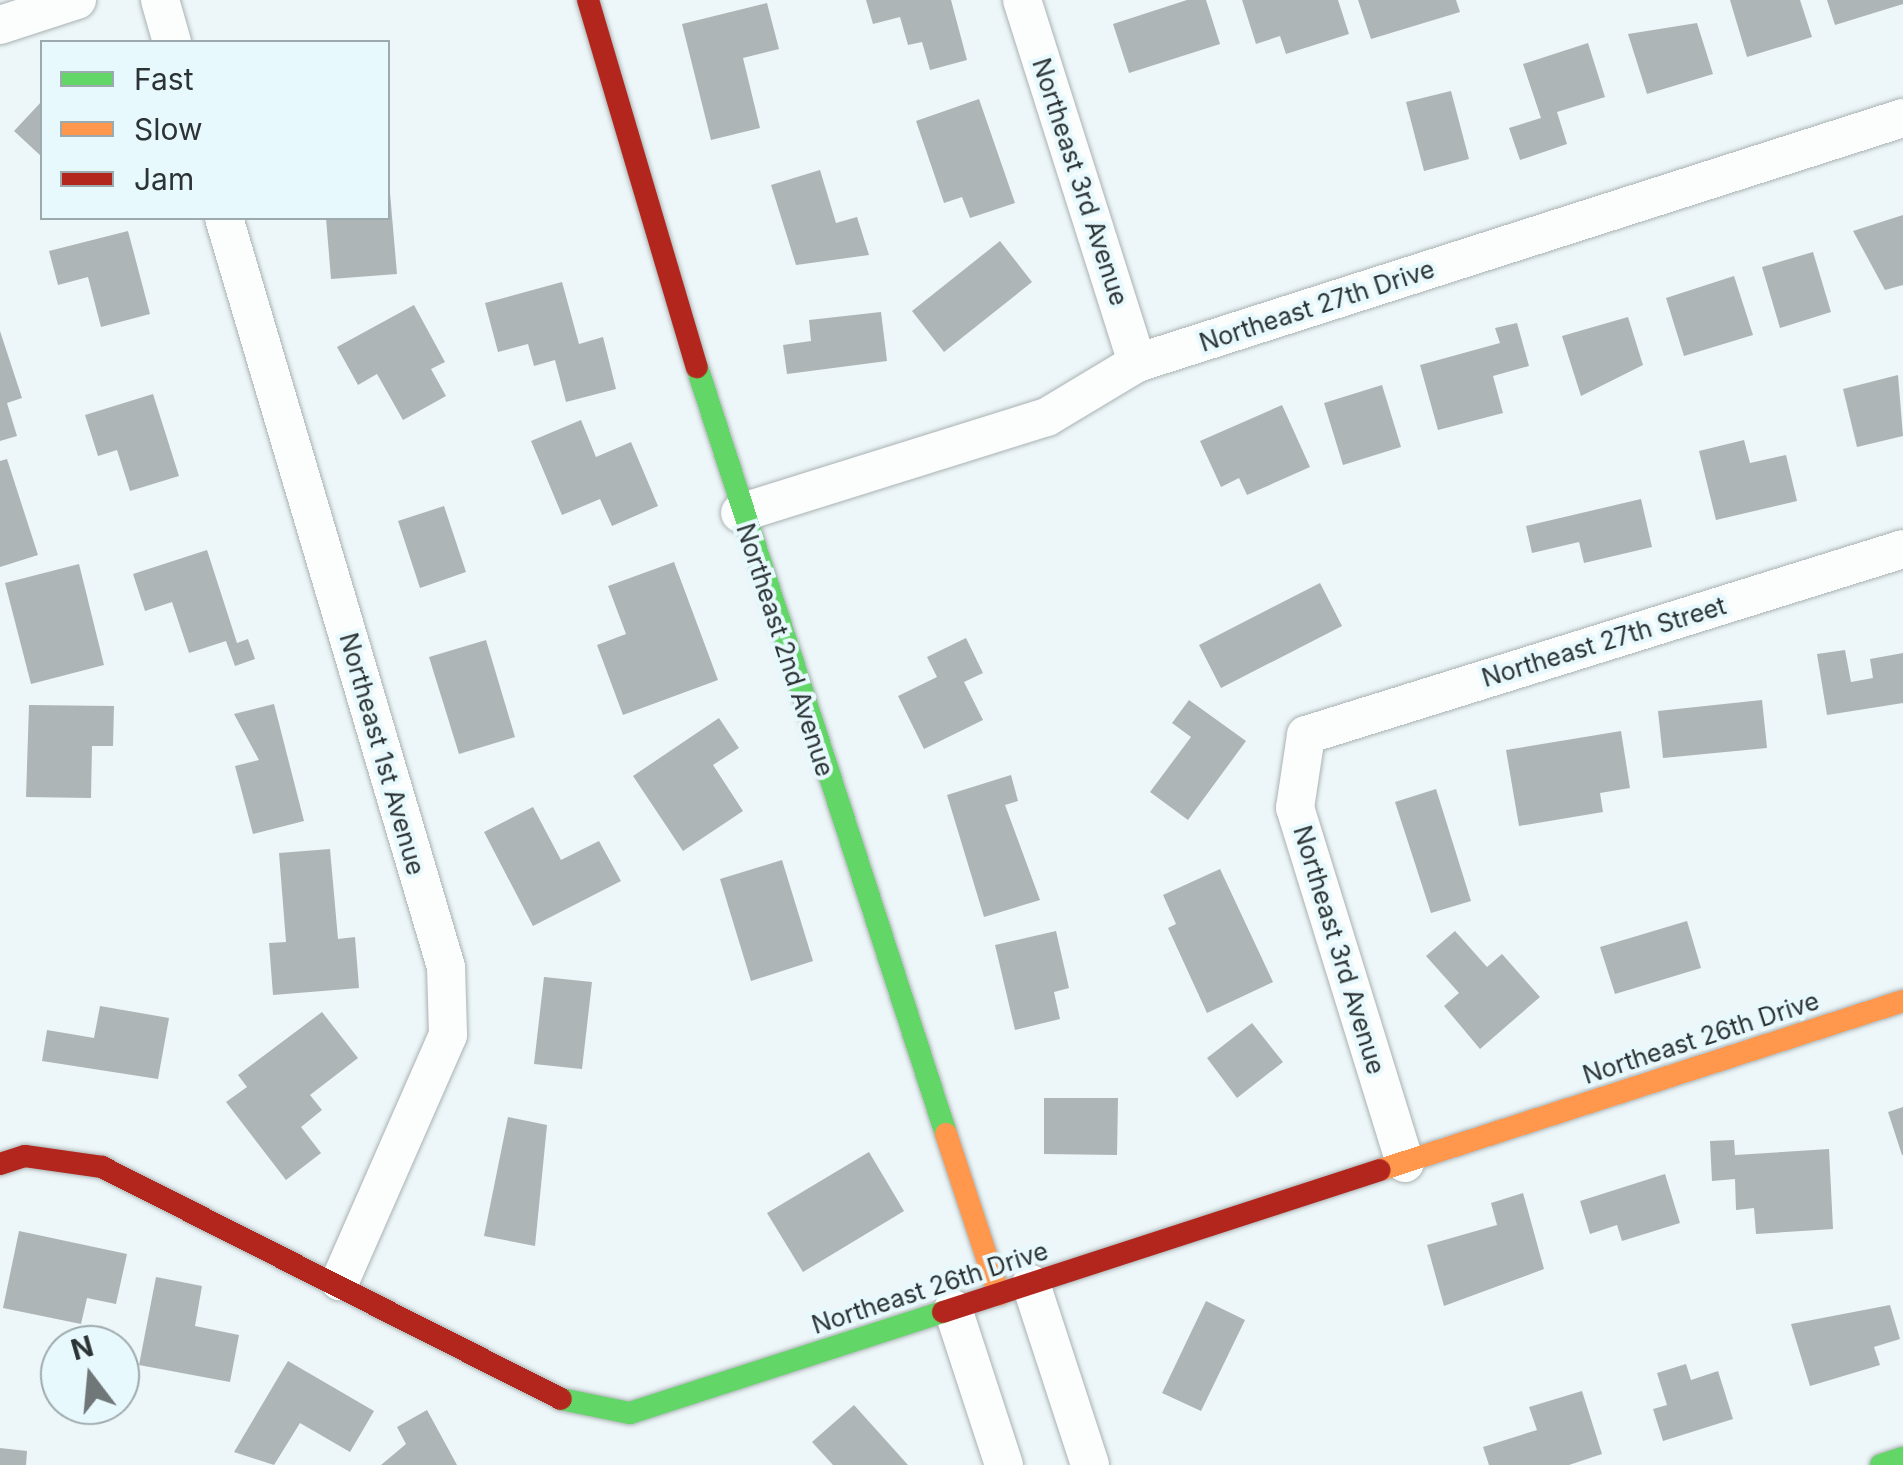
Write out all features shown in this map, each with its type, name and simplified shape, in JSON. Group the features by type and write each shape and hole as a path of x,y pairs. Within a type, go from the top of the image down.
{"street":[{"path":"0,24 77,0"},
{"path":"160,0 171,40"},
{"name":"Northeast 2nd Avenue","path":"588,0 740,513 1015,1289 1090,1465"},
{"name":"Northeast 3rd Avenue","path":"1022,0 1138,364"},
{"name":"Northeast 27th Drive","path":"740,513 1047,417 1138,364 1903,118"},
{"name":"Northeast 1st Avenue","path":"225,220 446,967 448,1035 340,1281"},
{"name":"Northeast 27th Street","path":"1306,735 1903,549"},
{"name":"Northeast 3rd Avenue","path":"1306,735 1295,808 1404,1163"},
{"name":"Northeast 26th Drive","path":"0,1164 25,1156 102,1167 340,1281 566,1401 630,1413 1903,1001"},
{"path":"953,1309 1004,1465"},
{"path":"1882,1465 1903,1458"}],"building":[{"path":"866,0 951,0 967,60 930,70 922,42 908,45 900,17 873,24"},
{"path":"1187,0 1206,0 1220,44 1129,73 1113,24"},
{"path":"1242,0 1338,0 1349,34 1286,54 1280,36 1256,44"},
{"path":"1358,0 1456,0 1460,12 1371,39"},
{"path":"1730,0 1800,0 1812,37 1747,57"},
{"path":"1827,0 1903,0 1903,4 1835,25"},
{"path":"767,3 779,49 743,58 760,128 711,140 682,24"},
{"path":"1697,23 1713,74 1647,94 1628,34"},
{"path":"1588,43 1605,97 1557,112 1567,144 1520,160 1509,128 1541,118 1523,64"},
{"path":"1451,91 1469,159 1424,171 1406,102"},
{"path":"979,99 1015,203 970,218 962,197 944,203 916,121"},
{"path":"40,103 40,155 14,131"},
{"path":"820,170 836,223 857,217 869,255 796,265 771,185"},
{"path":"390,193 397,274 331,279 326,220 390,220"},
{"path":"1903,215 1903,285 1885,290 1853,231"},
{"path":"128,231 150,314 101,327 88,277 58,285 49,251"},
{"path":"1000,241 1032,282 944,352 912,311"},
{"path":"1813,252 1831,312 1780,328 1762,267"},
{"path":"1734,276 1753,335 1684,356 1666,298"},
{"path":"562,282 579,344 603,337 616,389 566,402 555,360 534,366 528,344 498,352 485,303"},
{"path":"414,305 445,362 431,369 446,396 403,420 377,374 358,385 337,347"},
{"path":"881,312 887,361 787,374 783,345 811,341 809,320"},
{"path":"1628,317 1643,365 1581,396 1562,336"},
{"path":"1517,323 1529,366 1493,376 1503,413 1438,430 1420,365 1500,343 1495,328"},
{"path":"0,331 22,398 7,403 17,436 0,441"},
{"path":"1898,375 1903,436 1857,447 1843,389"},
{"path":"1382,385 1401,447 1343,465 1324,403"},
{"path":"153,394 179,476 130,491 117,450 98,456 85,415"},
{"path":"1282,405 1310,467 1247,495 1239,478 1221,487 1200,441"},
{"path":"581,420 596,457 631,442 658,506 612,526 600,499 562,515 531,441"},
{"path":"1744,440 1750,463 1786,455 1797,501 1716,520 1699,451"},
{"path":"7,459 38,555 0,567 0,461"},
{"path":"1641,499 1652,547 1584,563 1579,542 1532,553 1526,526"},
{"path":"444,506 466,572 420,588 398,521"},
{"path":"207,550 237,643 248,639 255,659 235,666 226,641 189,653 172,602 145,611 133,574"},
{"path":"674,562 718,680 623,715 597,645 626,634 608,586"},
{"path":"79,564 104,665 31,684 5,583"},
{"path":"1320,583 1342,626 1221,688 1199,645"},
{"path":"966,638 983,673 964,682 983,720 924,749 898,696 937,677 927,657"},
{"path":"486,640 515,737 459,754 429,657"},
{"path":"1845,650 1851,682 1873,678 1870,659 1903,653 1903,703 1827,715 1817,654"},
{"path":"1189,700 1246,741 1188,820 1150,792 1191,737 1172,723"},
{"path":"1762,700 1767,748 1663,758 1658,711"},
{"path":"274,704 304,821 253,834 235,766 259,760 234,714"},
{"path":"29,705 114,706 113,746 92,746 91,798 26,797"},
{"path":"719,718 739,748 713,765 743,811 683,851 633,776"},
{"path":"1621,731 1630,788 1600,793 1603,812 1519,826 1506,750"},
{"path":"1011,775 1018,801 1005,805 1040,900 984,917 947,795"},
{"path":"1436,789 1471,901 1431,913 1395,802"},
{"path":"533,807 561,860 599,841 621,881 533,926 484,832"},
{"path":"330,849 338,939 355,937 359,988 273,995 269,943 286,942 279,853"},
{"path":"782,860 813,961 751,981 720,879"},
{"path":"1220,869 1273,982 1207,1013 1168,928 1176,924 1163,895"},
{"path":"1687,921 1701,968 1615,994 1600,947"},
{"path":"1056,931 1069,988 1054,992 1060,1019 1015,1030 995,945"},
{"path":"1455,931 1487,967 1502,954 1540,997 1480,1049 1444,1006 1459,993 1426,956"},
{"path":"544,977 592,982 582,1069 534,1064"},
{"path":"100,1006 169,1018 158,1079 42,1061 47,1030 94,1038"},
{"path":"322,1012 358,1058 310,1095 322,1110 301,1127 321,1153 286,1180 226,1102 247,1087 238,1075"},
{"path":"1252,1023 1283,1062 1237,1098 1207,1058"},
{"path":"1044,1098 1118,1098 1117,1155 1044,1154"},
{"path":"1903,1107 1903,1155 1902,1155 1888,1112"},
{"path":"508,1117 547,1125 535,1246 484,1236"},
{"path":"1734,1140 1735,1155 1829,1149 1833,1229 1756,1234 1754,1208 1736,1210 1735,1179 1712,1181 1710,1141"},
{"path":"869,1152 904,1211 803,1272 767,1213"},
{"path":"1665,1174 1680,1223 1622,1241 1617,1225 1590,1234 1580,1201"},
{"path":"1523,1193 1544,1269 1444,1306 1427,1245 1497,1225 1491,1203"},
{"path":"19,1231 127,1254 116,1304 87,1298 81,1324 3,1308"},
{"path":"156,1277 202,1286 195,1326 239,1335 230,1382 140,1365"},
{"path":"1206,1301 1245,1320 1201,1411 1162,1393"},
{"path":"1890,1305 1900,1339 1874,1347 1880,1365 1810,1386 1791,1324"},
{"path":"288,1361 374,1411 350,1452 300,1423 274,1465 234,1452"},
{"path":"1686,1364 1691,1380 1718,1371 1733,1419 1663,1441 1653,1409 1667,1405 1657,1373"},
{"path":"1582,1391 1602,1454 1569,1465 1489,1465 1483,1447 1537,1430 1529,1407"},
{"path":"854,1405 908,1465 833,1465 812,1442"},
{"path":"427,1410 457,1465 381,1465 406,1444 397,1427"},
{"path":"0,1448 27,1451 26,1465 0,1465"}],"traffic: fast":[{"path":"697,367 946,1134"},
{"path":"561,1399 630,1413 943,1312"},
{"path":"1881,1465 1903,1458"}],"traffic: slow":[{"path":"1380,1170 1903,1001"},
{"path":"946,1134 999,1294"}],"traffic: jam":[{"path":"588,0 697,367"},
{"path":"0,1164 25,1156 102,1167 561,1399"},
{"path":"943,1312 1380,1170"}]}
